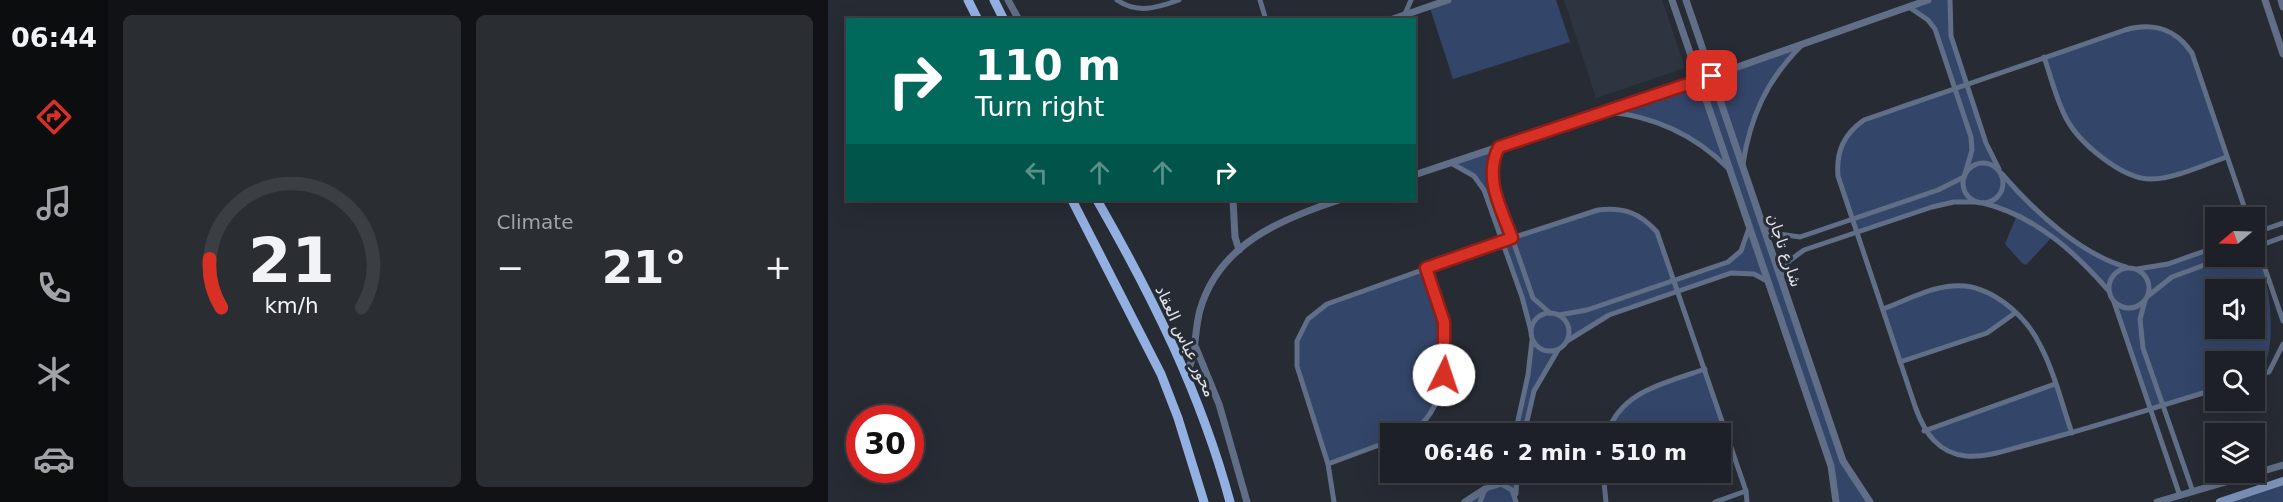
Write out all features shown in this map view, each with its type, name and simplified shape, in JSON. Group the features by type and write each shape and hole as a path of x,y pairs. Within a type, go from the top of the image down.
{"main road":[{"path":"968,0 977,18"},
{"path":"994,0 1003,18"},
{"path":"1073,201 1161,374 1182,427 1204,502"},
{"name":"محور عباس العقاد","path":"1098,201 1161,317 1187,373 1217,454 1230,502"},
{"path":"2220,502 2283,481"}],"street":[{"path":"1008,0 1018,18"},
{"path":"1117,0 1134,8 1146,9 1179,0"},
{"path":"1260,0 1265,18"},
{"path":"1405,14 1411,0"},
{"path":"1395,18 1446,0"},
{"name":"شارع تاجان","path":"1672,0 1830,466 1836,502"},
{"name":"شارع تاجان","path":"1686,0 1836,442 1852,479 1870,502"},
{"path":"1416,174 1712,76 1928,0"},
{"path":"1780,277 1796,254 1943,204 1980,203 1998,197 2003,190 2000,171 1986,143 1951,36 1950,0"},
{"path":"2265,0 2283,54"},
{"path":"2281,0 2283,7"},
{"path":"1909,7 1928,20 1935,29 1971,137 1970,162 1964,176 1965,192 1980,203 2015,213 2043,230 2108,290 2180,496"},
{"path":"2205,392 2072,433 1973,456 1954,453 1943,448 1924,430 1900,362 1838,176 1839,150 1849,133 1864,120 2044,57 2138,26 2151,25 2175,34 2192,53 2244,207"},
{"path":"1743,166 1752,120 1761,99 1779,70 1802,44"},
{"path":"2044,57 2067,119 2073,129 2118,170 2130,176 2156,179 2227,157"},
{"path":"1602,112 1643,117 1672,128 1699,142 1730,170"},
{"path":"1499,147 1493,162 1492,178 1533,298 1550,313 1559,315 1587,310 1735,257 1746,243 1749,226"},
{"path":"1762,222 1779,234 1800,237 1938,190 1964,176 1974,164 1987,162 2000,171 2031,204 2087,252 2137,269 2169,264 2205,251"},
{"path":"1451,163 1467,170 1480,182 1503,241 1533,338 1517,423"},
{"path":"1736,189 1749,184"},
{"path":"1233,201 1234,237 1239,250"},
{"path":"1187,373 1196,348 1198,317 1203,301 1219,275 1239,250 1272,224 1336,201"},
{"path":"1335,502 1328,464 1298,366 1297,341 1308,319 1327,304 1503,241 1598,210 1615,208 1631,212 1646,220 1657,232 1723,423"},
{"path":"2265,230 2283,223"},
{"path":"2265,244 2283,237"},
{"path":"2114,302 2126,308 2133,308 2172,277 2205,265"},
{"path":"2108,290 2111,278 2126,267"},
{"path":"2263,267 2283,321"},
{"path":"1422,423 1432,414 1441,388 1446,357 1444,322 1426,268"},
{"path":"2137,269 2142,272 2149,284 2140,319 2141,338 2193,492"},
{"path":"1527,423 1534,391 1560,348 1567,341 1609,315 1739,272 1754,274 1767,281"},
{"path":"1882,309 1940,288 1965,285 1990,293 2015,313 2042,347 2072,433"},
{"path":"1531,331 1537,318 1550,313"},
{"path":"1900,362 1987,333 2015,313"},
{"path":"1559,315 1567,324 1567,341"},
{"path":"1533,338 1544,350 1560,348"},
{"path":"2265,373 2269,372 2283,345"},
{"path":"1196,348 1219,404 1247,502"},
{"path":"1612,423 1626,402 1640,393 1705,369"},
{"path":"1924,430 2055,384"},
{"path":"1823,446 1836,442"},
{"path":"1328,464 1380,445"},
{"path":"1731,447 1746,492 1747,502"},
{"path":"2157,502 2283,465"},
{"path":"1480,502 1490,483"},
{"path":"1516,499 1517,483"},
{"path":"1604,483 1606,502"},
{"path":"1466,502 1494,484 1507,486 1516,499"},
{"path":"1715,502 1746,492"}],"shaded area":[{"path":"1444,0 1556,0 1570,42 1453,79 1429,5"},
{"path":"1564,0 1662,0 1685,68 1596,98"},
{"path":"1928,0 1950,0 1948,24 1986,143 2002,174 2021,195 2087,251 2126,267 2148,268 2205,250 2205,267 2263,267 2268,293 2271,334 2265,363 2265,351 2205,351 2205,392 2151,408 2108,290 2052,237 2026,265 2022,263 2005,244 2017,215 1977,202 1954,202 1857,232 1838,174 1837,166 1841,148 1850,134 1864,122 1882,112 1955,87 1935,29 1909,7"},
{"path":"2138,26 2175,34 2192,53 2227,157 2156,179 2118,170 2073,129 2067,119 2044,57"},
{"path":"1802,44 1761,99 1743,166 1843,461 1870,502 1836,502 1834,486 1768,281 1739,272 1609,315 1567,341 1552,357 1540,379 1527,423 1517,423 1533,338 1529,320 1480,182 1451,163 1499,147 1492,170 1512,238 1567,219 1608,211 1627,213 1643,219 1660,237 1674,280 1728,262 1741,251 1749,226 1729,170 1715,155 1664,124 1602,112"},
{"path":"1426,268 1446,340 1444,375 1432,414 1422,423 1380,423 1380,445 1328,464 1296,353 1301,329 1317,310"},
{"path":"1952,286 1990,293 2015,313 1997,327 1900,362 1883,309"},
{"path":"1705,369 1723,423 1613,423 1625,407 1636,398 1661,385"},
{"path":"2055,384 2072,433 2006,452 1967,456 1949,450 1924,431"},
{"path":"2283,481 2283,502 2220,502"},
{"path":"1491,483 1517,483 1516,502 1465,502"}],"route":[{"path":"1444,375 1446,357 1444,322 1426,268 1512,238 1492,178 1491,170 1499,147 1712,76"}]}
